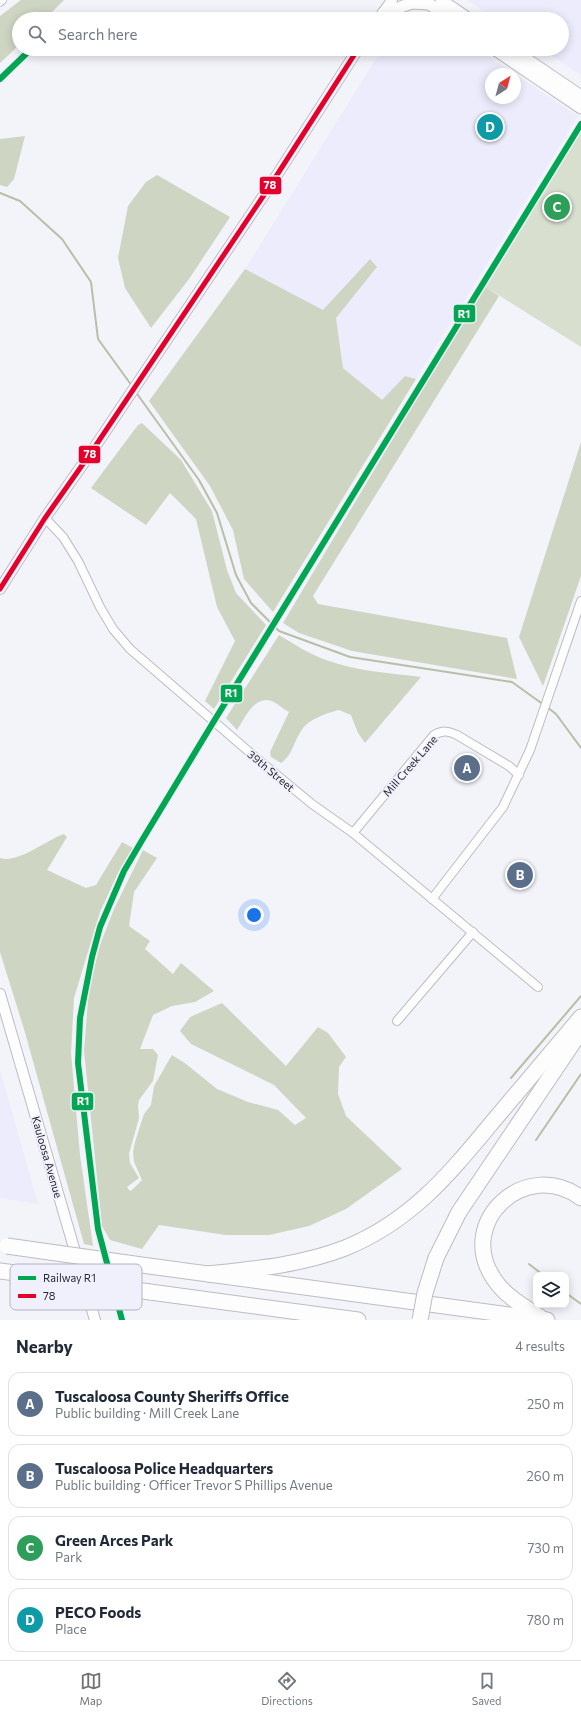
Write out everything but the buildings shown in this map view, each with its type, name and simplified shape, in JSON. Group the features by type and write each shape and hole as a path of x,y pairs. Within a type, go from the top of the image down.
{"highway":[{"path":"208,1274 298,1262 321,1256 346,1247 392,1223 418,1204 450,1173 581,1017"},
{"path":"420,1320 425,1292 436,1258 459,1212 581,1031"},
{"path":"546,1320 511,1297 489,1271 484,1255 484,1238 486,1229 496,1207 509,1196 524,1188 541,1185 558,1186 566,1188 581,1198"},
{"path":"3,1246 140,1264"},
{"path":"142,1264 546,1320"},
{"path":"0,1271 10,1272"},
{"path":"142,1291 358,1320"},
{"path":"241,1304 282,1320"}],"main road":[{"path":"441,0 459,12"},
{"path":"391,12 412,3 426,2 440,12"},
{"path":"507,56 581,96"},
{"path":"519,56 535,71 581,108"}],"street":[{"path":"384,12 392,0"},
{"path":"0,589 45,518 124,404 266,192 353,56"},
{"name":"39th Street","path":"45,518 63,537 78,561 109,624 130,649 255,758 312,804 353,833 538,987"},
{"path":"432,899 503,807 530,750 581,602"},
{"name":"Mill Creek Lane","path":"353,833 434,735 438,733 449,731 457,735 509,766 519,775"},
{"path":"397,1021 472,932"},
{"name":"Kauloosa Avenue","path":"0,994 79,1264"},
{"name":"Kauloosa Avenue","path":"92,1310 95,1320"}],"shaded area":[{"path":"467,0 581,0 581,75 552,56 569,56 569,12 485,12"},
{"path":"378,56 488,56 506,68 485,68 485,104 521,104 521,78 578,116 416,379 405,376 382,400 343,368 336,318 377,268 370,259 323,310 245,269"},
{"path":"0,1070 38,1204 0,1198"}],"green space":[{"path":"21,0 64,0 52,12 12,12 12,52 0,63 0,16"},
{"path":"581,128 581,347 484,286"},
{"path":"25,136 14,179 7,187 0,185 0,139"},
{"path":"157,175 230,217 189,279 151,328 125,288 118,258 128,206 146,182"},
{"path":"370,259 377,267 336,318 343,368 382,400 405,376 416,379 273,612 244,579 233,530 210,486 149,401 245,269 323,310"},
{"path":"484,286 499,296 313,596 318,604 507,638 517,679 352,651 299,633 283,623"},
{"path":"142,423 181,460 212,511 227,570 236,593 266,625 214,709 205,701 235,641 217,607 196,519 170,493 146,525 91,488 138,425"},
{"path":"581,442 581,576 543,686 519,637"},
{"path":"279,635 314,655 337,664 373,671 421,677 365,743 358,733 351,715 339,710 318,717 308,723 299,735 288,756 281,763 271,757 270,752 289,712 272,701 266,700 255,704 237,730 226,718"},
{"path":"64,834 67,837 47,870 86,888 96,885 122,842 133,848 117,875 100,912 74,998 71,1053 80,1155 93,1246 84,1244 24,1029 0,952 0,858 15,858 23,855"},
{"path":"143,850 157,858 134,892 129,926 150,941 145,949 173,974 181,963 214,991 195,1002 172,1006 153,1015 140,1049 153,1049 158,1055 153,1081 139,1100 139,1118 129,1154 130,1163 139,1178 127,1187 131,1191 142,1180 134,1162 133,1152 135,1142 144,1114 151,1105 154,1086 172,1055 186,1064 217,1089 248,1102 278,1110 295,1125 306,1118 274,1085 191,1044 180,1031 190,1017 222,1003 286,1066 318,1027 328,1033 346,1057 339,1067 338,1094 346,1116 402,1169 346,1209 309,1226 269,1235 226,1235 159,1225 142,1249 110,1240 102,1226 84,1051 89,989 100,945 114,909"}],"waterway":[{"path":"0,193 20,201 62,239 91,282 98,339 132,386"},
{"path":"135,391 199,480 217,513 236,575 251,603 279,631 350,657 512,682 544,705"},
{"path":"547,707 556,714 581,748"},
{"path":"511,1078 581,996"},
{"path":"536,1140 581,1074"},
{"path":"529,1264 539,1272"},
{"path":"569,1295 581,1304"}],"railway":[{"path":"107,1264 98,1229 78,1063 80,1018 92,957 100,927 124,871 141,842 581,124"},
{"path":"119,1310 122,1320"}],"rail line":[{"name":"R1","path":"0,79 24,56"},
{"name":"R1","path":"107,1264 98,1229 78,1063 80,1018 92,957 100,927 124,871 141,842 581,124"},
{"name":"R1","path":"119,1310 122,1320"}],"transit line":[{"name":"78","path":"0,589 45,518 90,454 266,192 353,56"}],"place":[{"name":"PECO Foods","path":"490,127"},
{"name":"Green Arces Park","path":"557,207"},
{"name":"Tuscaloosa County Sheriffs Office","path":"467,768"},
{"name":"Tuscaloosa Police Headquarters","path":"520,875"}]}
